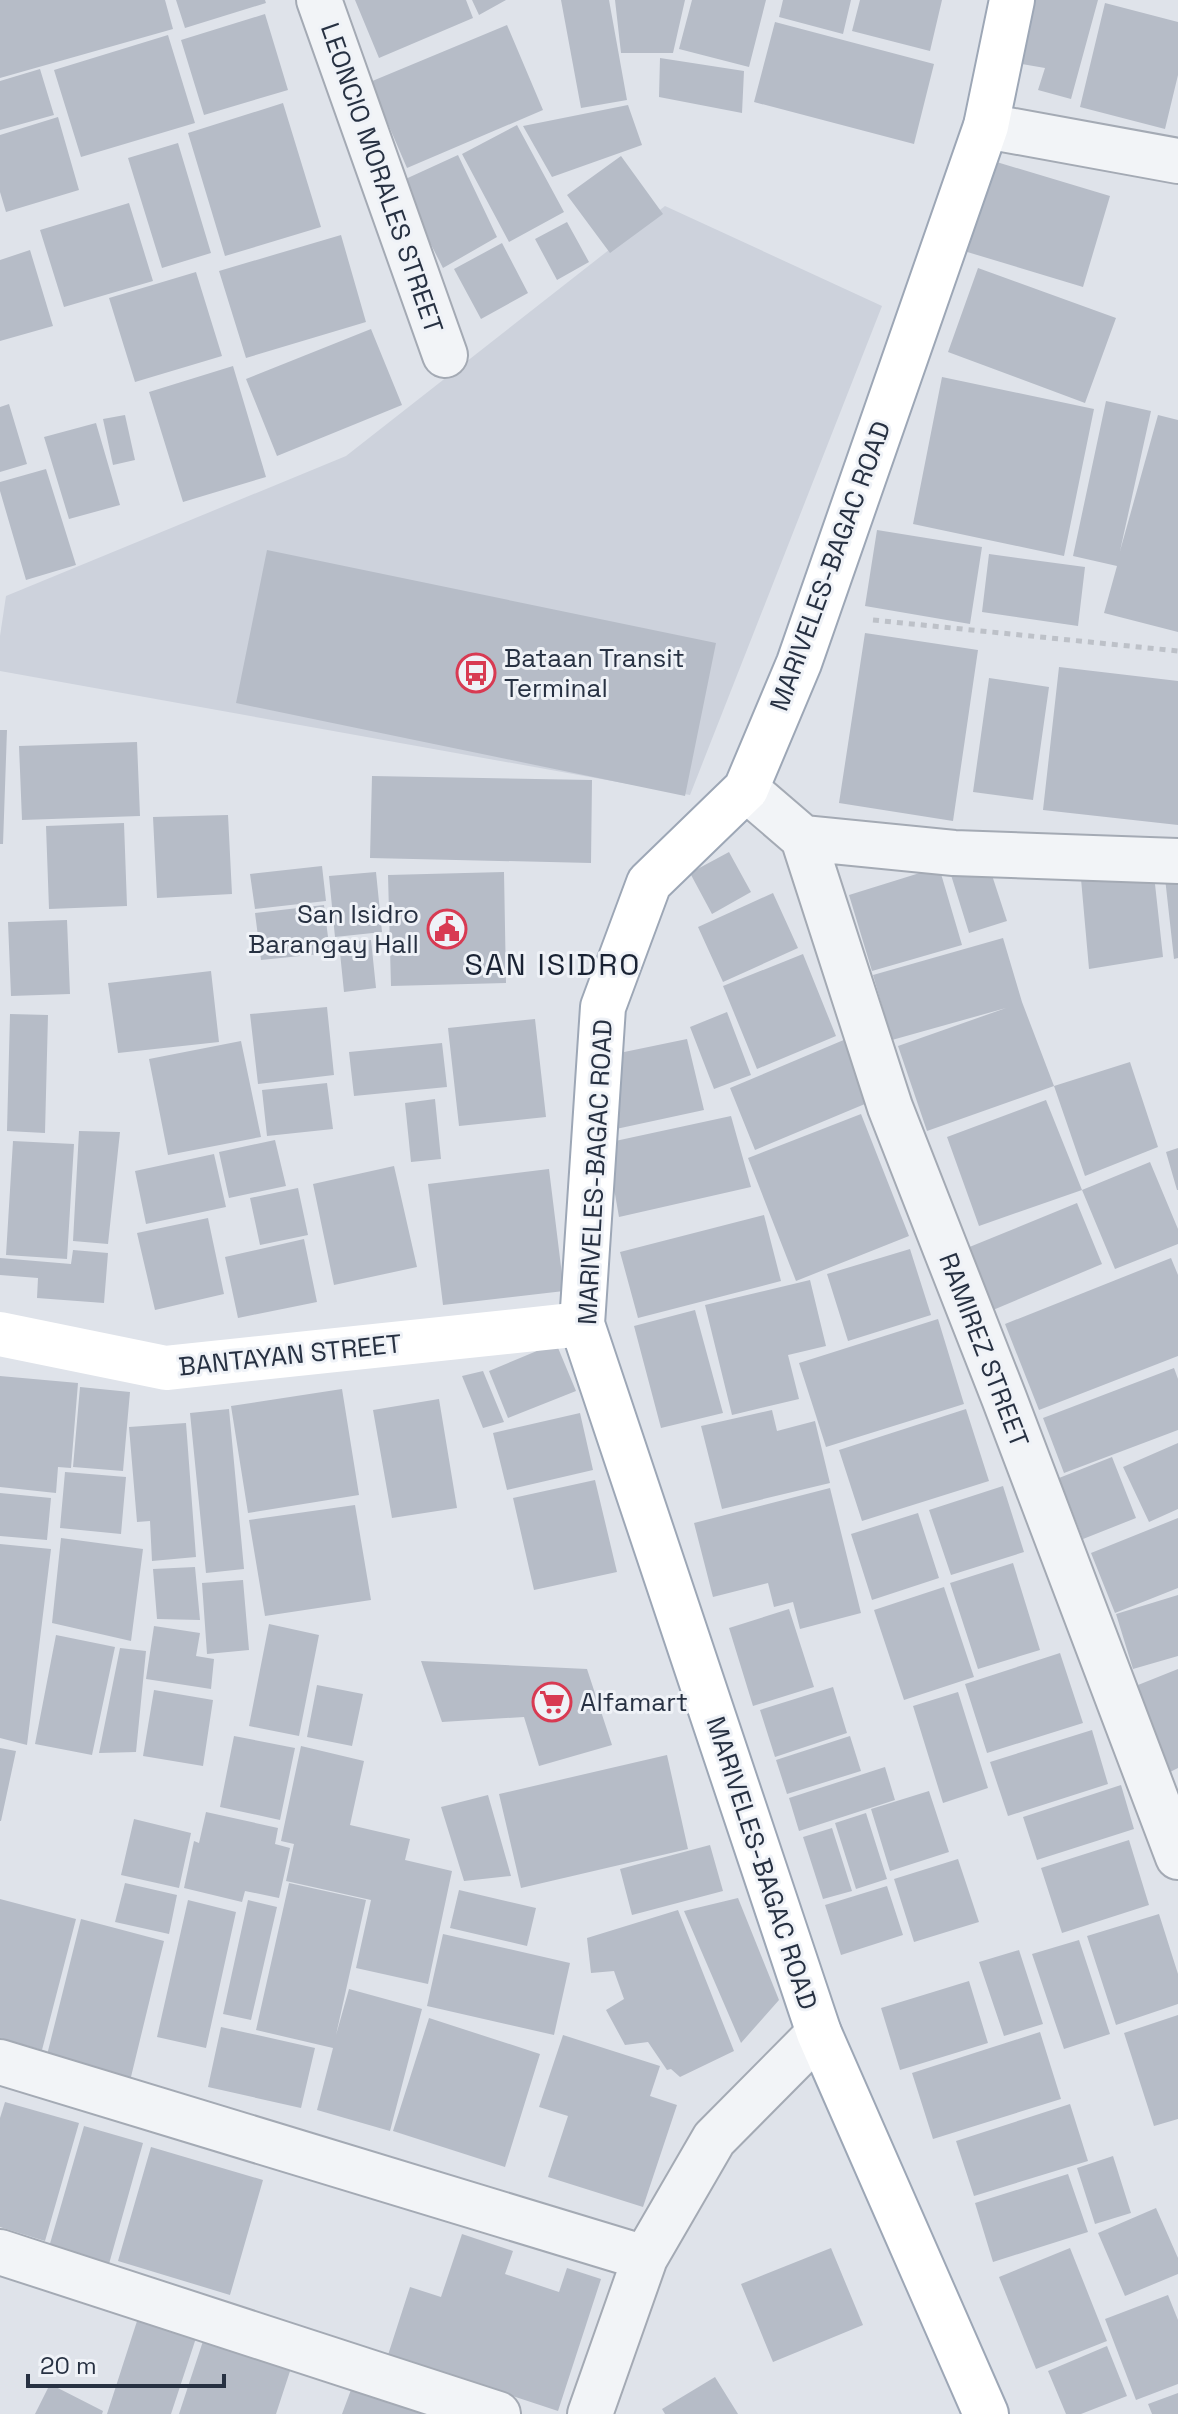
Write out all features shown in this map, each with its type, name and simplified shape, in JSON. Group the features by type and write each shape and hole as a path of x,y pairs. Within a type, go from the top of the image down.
{"main road":[{"name":"MARIVELES-BAGAC ROAD","path":"986,2414 819,2033 582,1324 603,1007 649,883 746,789 799,663 986,126 1012,0"},
{"name":"BANTAYAN STREET","path":"0,1334 166,1368 582,1324"}],"street":[{"name":"LEONCIO MORALES STREET","path":"319,0 445,355"},
{"path":"986,126 1178,161"},
{"path":"746,789 803,838 954,853 1178,861"},
{"name":"RAMIREZ STREET","path":"803,838 890,1107 1178,1857"},
{"path":"590,2414 645,2258 714,2139 819,2033"},
{"path":"0,2062 645,2258"},
{"path":"0,2252 498,2414"}],"path":[{"path":"815,615 1178,651"}],"shaded area":[{"path":"665,206 882,306 690,795 0,671 0,636 6,596 346,456"}],"building":[{"path":"0,0 165,0 173,29 0,78"},
{"path":"176,0 265,0 266,3 185,28"},
{"path":"355,0 466,0 473,18 379,58"},
{"path":"472,0 506,0 479,15"},
{"path":"561,0 609,0 627,100 581,108"},
{"path":"615,0 685,0 673,53 621,53"},
{"path":"692,0 766,0 749,67 679,49"},
{"path":"783,0 851,0 843,34 779,17"},
{"path":"860,0 942,0 930,51 852,31"},
{"path":"1024,0 1098,0 1071,99 1038,90 1045,68 1011,62"},
{"path":"1105,3 1178,22 1178,75 1165,129 1080,107"},
{"path":"265,14 288,90 204,115 181,40"},
{"path":"775,22 934,64 914,144 754,102"},
{"path":"507,25 543,110 407,168 370,82"},
{"path":"168,35 195,123 81,157 54,70"},
{"path":"660,58 744,71 742,113 659,97"},
{"path":"40,69 54,115 0,130 0,81"},
{"path":"283,103 321,227 225,256 188,133"},
{"path":"628,105 642,145 552,177 523,126"},
{"path":"58,117 79,190 6,212 0,192 0,135"},
{"path":"517,125 564,212 509,242 462,154"},
{"path":"178,143 211,253 162,268 128,158"},
{"path":"458,155 497,237 443,268 399,182"},
{"path":"621,156 663,214 610,253 567,195"},
{"path":"990,160 1110,196 1083,287 964,251"},
{"path":"129,203 153,281 64,307 40,230"},
{"path":"567,222 589,262 557,280 535,239"},
{"path":"341,235 366,322 246,358 219,271"},
{"path":"502,243 528,293 481,319 454,269"},
{"path":"30,250 53,326 0,341 0,260"},
{"path":"978,268 1116,318 1085,403 948,352"},
{"path":"196,272 222,356 135,382 109,298"},
{"path":"371,329 402,405 277,456 246,379"},
{"path":"233,366 266,477 183,502 149,392"},
{"path":"942,377 1094,409 1064,556 913,524"},
{"path":"1106,401 1151,411 1120,551 1158,415 1178,420 1178,632 1104,613 1117,566 1073,556"},
{"path":"9,404 27,464 0,472 0,407"},
{"path":"125,415 135,460 113,465 103,419"},
{"path":"96,423 120,505 69,519 44,437"},
{"path":"46,469 76,565 26,580 0,482"},
{"path":"877,530 982,547 970,624 865,606"},
{"name":"Bataan Transit Terminal","path":"267,550 716,643 685,796 236,703"},
{"path":"989,554 1085,567 1078,626 982,612"},
{"path":"865,633 978,650 953,821 839,803"},
{"path":"1059,667 1178,681 1178,825 1043,810"},
{"path":"989,678 1049,687 1033,800 973,792"},
{"path":"0,730 7,730 3,844 0,844"},
{"path":"137,742 140,816 22,820 19,746"},
{"path":"372,776 592,780 591,863 370,858"},
{"path":"228,815 232,894 157,898 153,817"},
{"path":"124,823 127,906 49,909 46,826"},
{"path":"729,852 751,892 712,914 690,873"},
{"path":"988,863 1007,921 969,933 951,875"},
{"path":"322,866 326,901 255,909 250,874"},
{"path":"939,867 962,945 872,971 849,895"},
{"path":"376,872 382,932 335,937 329,876"},
{"name":"San Isidro Barangay Hall","path":"504,872 506,983 391,986 388,875"},
{"path":"1154,875 1163,957 1089,969 1081,879"},
{"path":"1178,877 1178,958 1174,959 1165,878"},
{"path":"773,893 798,948 723,982 698,927"},
{"path":"324,905 330,953 261,960 255,913"},
{"path":"67,920 70,994 11,996 8,922"},
{"path":"1003,938 1022,1002 1054,1086 927,1131 898,1046 1006,1008 892,1040 873,975"},
{"path":"371,940 376,988 344,992 339,943"},
{"path":"803,954 836,1036 757,1069 723,986"},
{"path":"211,971 219,1042 118,1053 108,983"},
{"path":"327,1007 334,1075 258,1084 250,1014"},
{"path":"727,1012 751,1075 714,1089 690,1027"},
{"path":"10,1014 48,1015 45,1133 7,1131"},
{"path":"535,1019 546,1117 459,1126 448,1028"},
{"path":"687,1039 704,1110 616,1129 600,1057"},
{"path":"846,1039 872,1101 755,1150 730,1088"},
{"path":"241,1041 261,1137 168,1155 149,1059"},
{"path":"442,1043 447,1087 354,1096 349,1052"},
{"path":"1130,1062 1158,1147 1085,1176 1054,1086"},
{"path":"327,1083 333,1129 267,1136 262,1090"},
{"path":"435,1099 441,1159 411,1162 405,1103"},
{"path":"1046,1100 1082,1190 979,1226 947,1137"},
{"path":"861,1114 909,1236 796,1281 748,1158"},
{"path":"731,1116 751,1187 619,1217 606,1143"},
{"path":"79,1131 120,1132 108,1244 73,1241"},
{"path":"275,1140 286,1186 229,1198 219,1152"},
{"path":"13,1141 74,1144 67,1259 6,1255"},
{"path":"1178,1148 1178,1190 1177,1190 1166,1152"},
{"path":"214,1154 226,1207 146,1224 135,1171"},
{"path":"1150,1162 1178,1229 1178,1244 1115,1269 1082,1190"},
{"path":"394,1166 417,1267 334,1285 313,1184"},
{"path":"549,1169 564,1291 443,1305 428,1184"},
{"path":"298,1188 308,1235 260,1245 250,1198"},
{"path":"1077,1203 1102,1264 993,1310 967,1248"},
{"path":"764,1215 781,1281 638,1318 620,1252"},
{"path":"208,1218 224,1294 155,1310 137,1233"},
{"path":"304,1239 317,1302 238,1318 225,1257"},
{"path":"910,1249 931,1315 848,1341 827,1274"},
{"path":"73,1250 108,1253 104,1303 37,1298 38,1278 0,1275 0,1258 71,1264"},
{"path":"1171,1258 1178,1275 1178,1356 1039,1410 1005,1324"},
{"path":"810,1280 826,1346 788,1355 799,1399 732,1415 705,1305"},
{"path":"695,1310 723,1413 661,1428 634,1326"},
{"path":"938,1319 964,1404 826,1447 799,1363"},
{"path":"556,1343 576,1391 508,1418 489,1371"},
{"path":"1174,1368 1178,1379 1178,1430 1064,1473 1043,1418"},
{"path":"483,1371 504,1422 483,1428 462,1376"},
{"path":"0,1376 78,1383 71,1468 58,1467 56,1493 0,1487"},
{"path":"80,1387 130,1392 123,1471 73,1467"},
{"path":"342,1389 359,1495 248,1513 231,1406"},
{"path":"439,1399 457,1508 392,1518 373,1410"},
{"path":"229,1409 244,1569 206,1573 190,1413"},
{"path":"966,1409 989,1481 862,1521 839,1450"},
{"path":"772,1410 777,1431 815,1421 830,1483 722,1509 701,1426"},
{"path":"580,1413 593,1470 507,1490 493,1433"},
{"path":"186,1423 196,1557 152,1561 150,1521 137,1522 129,1427"},
{"path":"1178,1443 1178,1509 1149,1522 1123,1467"},
{"path":"1112,1457 1136,1518 1083,1539 1059,1478"},
{"path":"65,1472 126,1477 121,1534 60,1528"},
{"path":"595,1480 617,1572 534,1590 513,1498"},
{"path":"1003,1486 1024,1552 951,1575 929,1510"},
{"path":"830,1488 861,1613 800,1629 793,1602 774,1607 768,1583 713,1597 694,1523"},
{"path":"0,1493 51,1498 47,1540 0,1536"},
{"path":"355,1505 371,1600 265,1616 249,1520"},
{"path":"918,1513 939,1578 872,1600 851,1534"},
{"path":"1178,1518 1178,1588 1115,1613 1091,1553"},
{"path":"61,1538 143,1549 131,1641 52,1623"},
{"path":"0,1544 51,1549 27,1745 0,1738"},
{"path":"1013,1563 1040,1650 978,1669 950,1583"},
{"path":"195,1567 200,1620 157,1619 153,1569"},
{"path":"243,1580 249,1650 207,1654 202,1583"},
{"path":"944,1587 974,1677 904,1700 874,1610"},
{"path":"1178,1595 1178,1656 1133,1669 1116,1614"},
{"path":"789,1609 814,1687 753,1706 729,1628"},
{"path":"269,1624 319,1635 299,1736 249,1726"},
{"path":"154,1626 200,1633 196,1656 214,1659 211,1689 146,1679"},
{"path":"56,1635 115,1647 92,1755 35,1744"},
{"path":"120,1648 146,1651 136,1752 99,1753"},
{"path":"1060,1653 1083,1723 987,1753 965,1684"},
{"path":"421,1661 587,1669 612,1745 539,1766 524,1717 442,1722"},
{"path":"1178,1669 1178,1768 1166,1774 1138,1685"},
{"path":"317,1685 363,1694 352,1746 307,1737"},
{"path":"833,1687 847,1733 775,1757 760,1710"},
{"path":"154,1690 213,1700 203,1766 143,1756"},
{"path":"958,1692 988,1788 943,1803 913,1706"},
{"path":"1092,1730 1108,1784 1008,1816 990,1762"},
{"path":"234,1736 295,1748 280,1820 220,1807"},
{"path":"850,1736 861,1771 787,1794 776,1760"},
{"path":"301,1746 364,1761 350,1825 410,1839 405,1860 452,1871 428,1984 356,1968 371,1900 286,1881 294,1844 281,1841"},
{"path":"0,1748 16,1751 1,1821 0,1821"},
{"path":"667,1755 688,1849 521,1888 499,1794"},
{"path":"885,1767 895,1800 799,1831 789,1798"},
{"path":"1121,1785 1134,1829 1037,1860 1023,1817"},
{"path":"929,1791 949,1852 890,1871 871,1809"},
{"path":"488,1795 511,1876 464,1881 441,1807"},
{"path":"206,1812 278,1828 275,1844 290,1848 279,1898 245,1891 242,1902 184,1888 194,1841 199,1843"},
{"path":"866,1813 887,1879 856,1889 835,1823"},
{"path":"134,1819 191,1833 179,1888 121,1875"},
{"path":"832,1828 852,1891 823,1899 803,1837"},
{"path":"1129,1840 1149,1905 1062,1933 1041,1868"},
{"path":"710,1845 723,1891 632,1915 620,1869"},
{"path":"958,1859 979,1922 914,1942 894,1879"},
{"path":"125,1883 177,1895 169,1934 115,1922"},
{"path":"289,1883 366,1900 336,2035 349,1989 422,2009 390,2131 317,2110 333,2048 256,2030"},
{"path":"887,1886 903,1935 841,1955 825,1905"},
{"path":"459,1890 536,1908 527,1946 450,1928"},
{"path":"738,1898 779,2000 741,2043 684,1911"},
{"path":"0,1899 76,1919 42,2050 0,2038"},
{"path":"188,1900 236,1912 206,2048 157,2037"},
{"path":"248,1900 277,1907 251,2020 223,2014"},
{"path":"678,1910 734,2051 680,2077 671,2069 667,2070 648,2042 625,2045 606,2010 624,1999 614,1971 591,1973 587,1938"},
{"path":"1159,1914 1178,1974 1178,2004 1116,2025 1087,1936"},
{"path":"81,1919 164,1941 130,2081 46,2059"},
{"path":"443,1934 570,1963 554,2035 427,2006"},
{"path":"1079,1940 1110,2034 1064,2049 1032,1954"},
{"path":"1019,1950 1043,2024 1004,2036 979,1962"},
{"path":"969,1981 988,2043 900,2070 881,2008"},
{"path":"1178,2015 1178,2119 1154,2126 1124,2033"},
{"path":"429,2018 540,2054 505,2167 393,2131"},
{"path":"221,2027 315,2048 301,2108 208,2087"},
{"path":"1040,2032 1061,2099 933,2139 912,2073"},
{"path":"563,2035 660,2066 650,2096 677,2105 643,2207 548,2177 568,2116 539,2107"},
{"path":"5,2102 79,2123 45,2241 0,2227 0,2118"},
{"path":"1070,2104 1088,2161 974,2196 956,2141"},
{"path":"84,2126 143,2143 109,2264 49,2247"},
{"path":"151,2147 263,2180 230,2295 118,2261"},
{"path":"1113,2156 1131,2213 1095,2224 1077,2168"},
{"path":"1068,2174 1088,2232 993,2262 975,2203"},
{"path":"1156,2208 1178,2258 1178,2274 1125,2296 1098,2233"},
{"path":"462,2234 513,2251 505,2274 559,2292 567,2268 601,2279 558,2411 388,2355 410,2287 441,2297"},
{"path":"831,2248 863,2325 773,2362 741,2284"},
{"path":"1070,2248 1107,2341 1036,2369 999,2277"},
{"path":"1168,2295 1178,2320 1178,2384 1136,2400 1105,2319"},
{"path":"138,2318 196,2338 171,2414 107,2414"},
{"path":"205,2335 292,2365 276,2414 179,2414"},
{"path":"1107,2346 1127,2396 1081,2414 1066,2414 1048,2371"},
{"path":"715,2377 738,2414 665,2414 662,2409"},
{"path":"355,2379 429,2407 426,2414 342,2414"},
{"path":"50,2384 103,2411 102,2414 35,2414"},
{"path":"1178,2393 1178,2414 1152,2414 1148,2404"}],"place":[{"name":"Bataan Transit Terminal","path":"476,673"},
{"name":"San Isidro Barangay Hall","path":"447,929"},
{"name":"Alfamart","path":"552,1702"}],"district":[{"name":"SAN ISIDRO","path":"553,964"}]}
